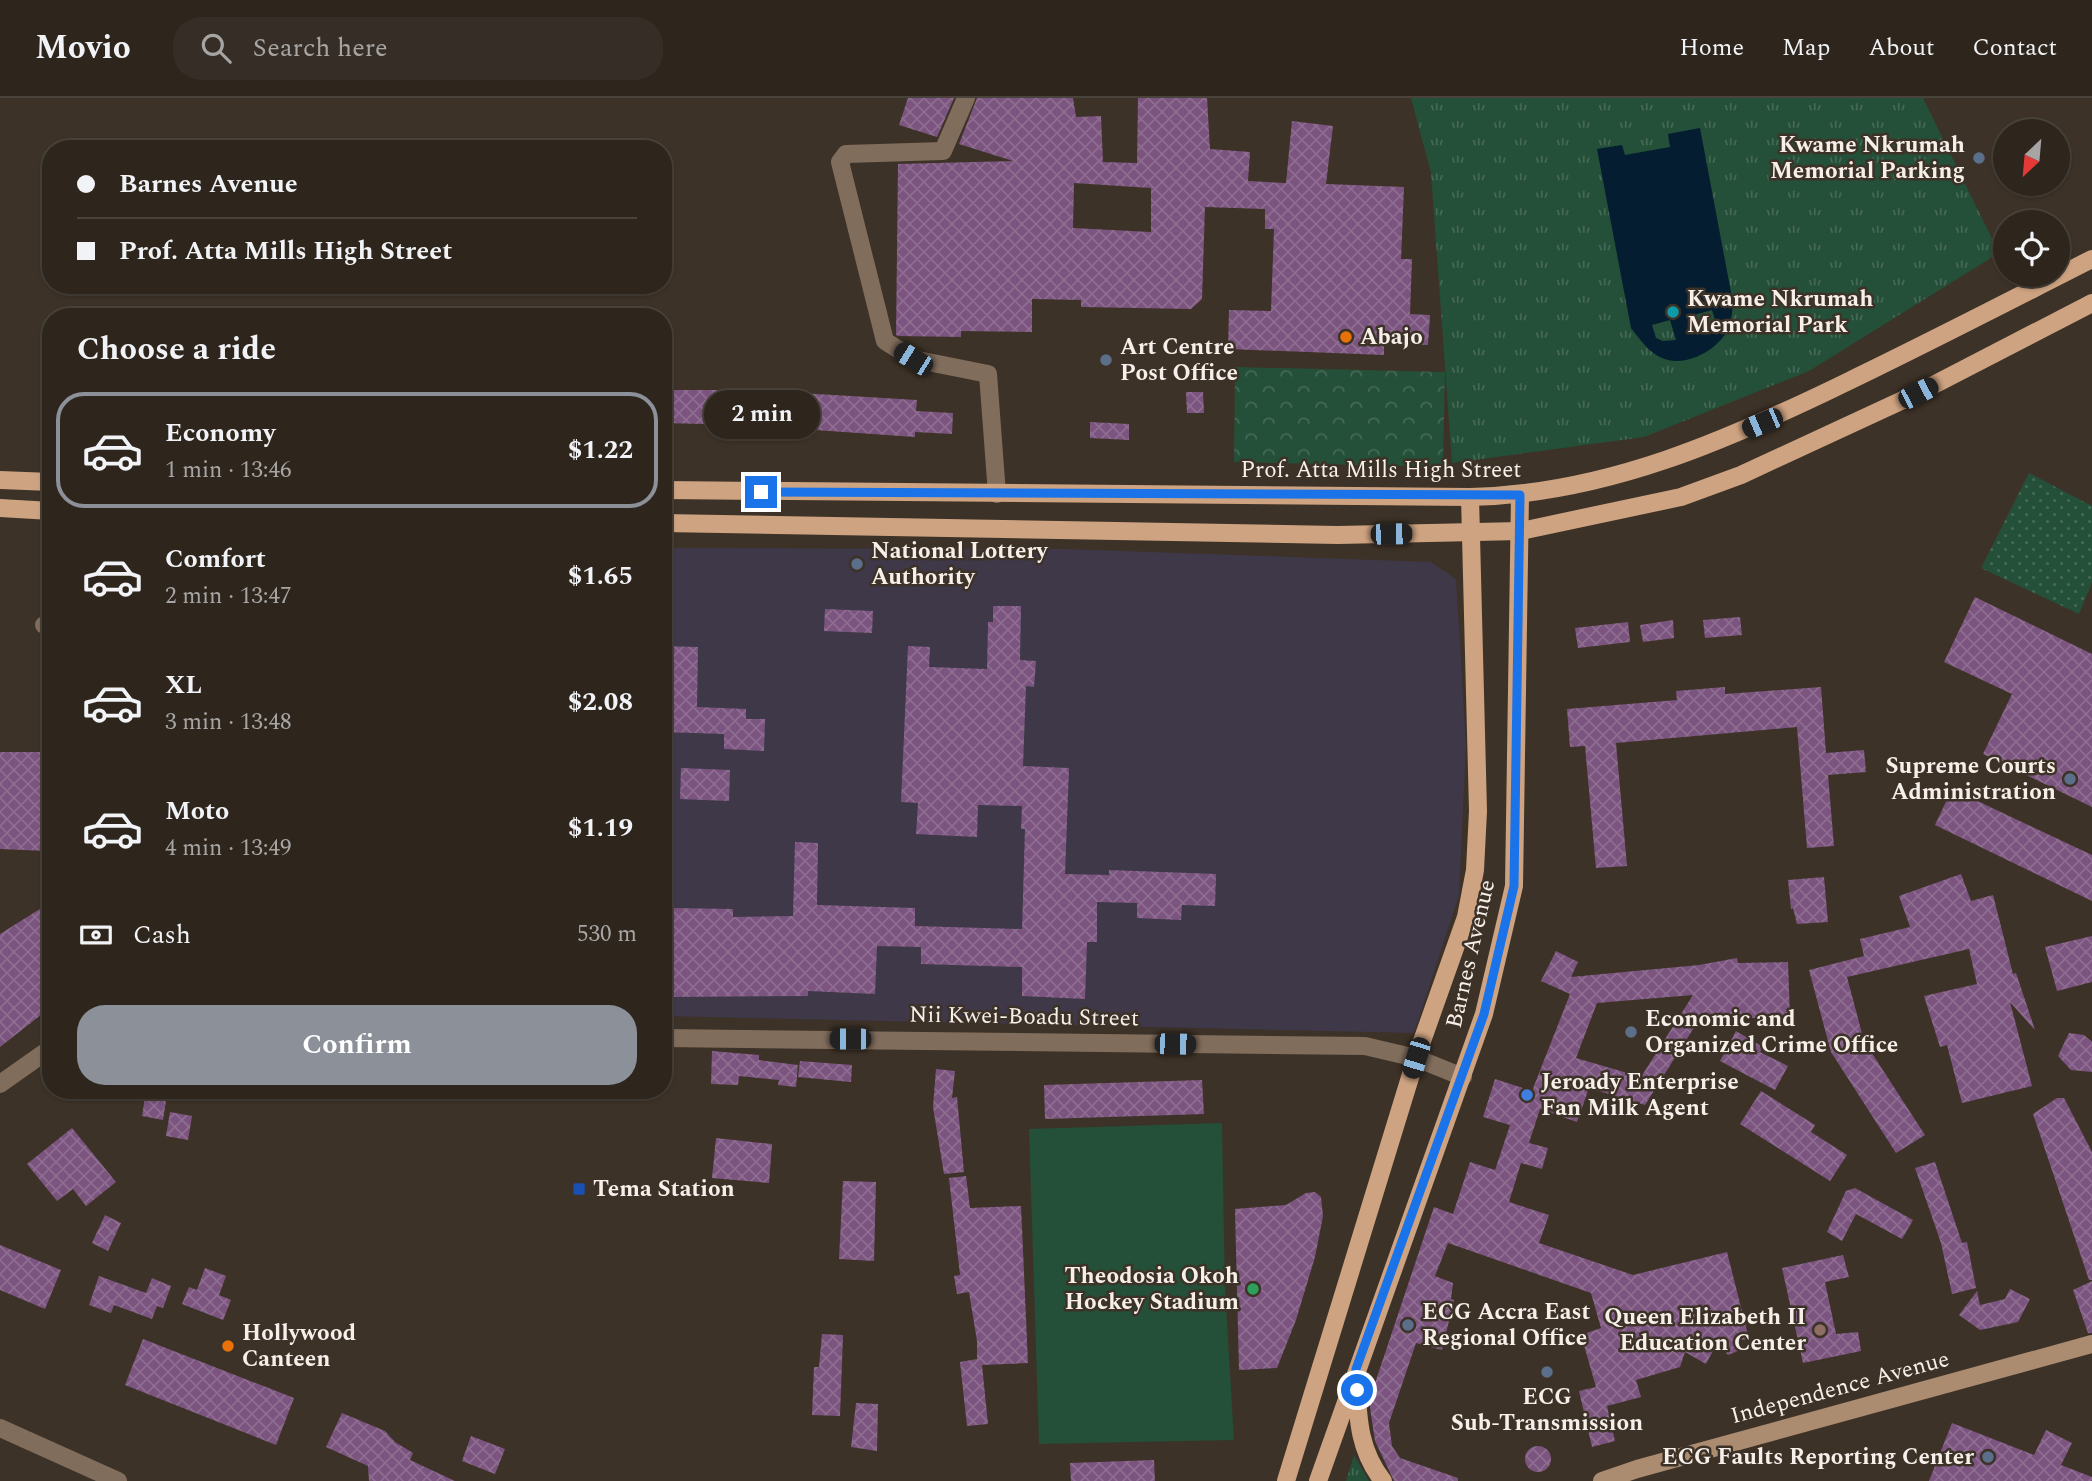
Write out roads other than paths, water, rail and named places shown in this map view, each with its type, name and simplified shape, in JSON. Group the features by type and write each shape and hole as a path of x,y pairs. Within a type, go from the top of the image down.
{"main road":[{"name":"Prof. Atta Mills High Street","path":"672,490 1470,497 1520,495 1587,485 1714,443 1888,362 2092,260"},
{"path":"672,523 1338,535 1521,531 1681,497 1741,475 1918,393 2092,303"},
{"path":"0,480 42,482"},
{"name":"Barnes Avenue","path":"1318,1481 1484,1014 1514,886 1520,495"},
{"name":"Barnes Avenue","path":"1286,1481 1416,1058 1466,917 1475,870 1478,811 1470,497"},
{"path":"0,508 42,510"},
{"name":"Independence Avenue","path":"1602,1481 2092,1343"},
{"path":"1356,1369 1359,1431 1364,1452 1383,1481"}],"street":[{"path":"966,98 943,150 846,154 840,162 885,341 913,359 988,374 997,494"},
{"name":"Nii Kwei-Boadu Street","path":"672,1038 1365,1046 1416,1058 1463,1077"},
{"path":"0,1084 42,1054"},
{"path":"0,1428 83,1474 118,1481"}],"water":[{"path":"1700,128 1733,303 1730,325 1719,341 1702,354 1682,361 1671,361 1657,356 1631,328 1597,149 1622,145 1625,155 1670,147 1668,134","holes":["1712,310 1716,323 1712,329 1699,334 1694,315","1670,320 1676,340 1663,341 1656,338 1652,325"]}],"place":[{"name":"Kwame Nkrumah Memorial Parking","path":"1979,158"},
{"name":"Kwame Nkrumah Memorial Park","path":"1673,312"},
{"name":"Abajo","path":"1346,337"},
{"name":"Art Centre Post Office","path":"1106,360"},
{"name":"National Lottery Authority","path":"857,564"},
{"name":"Supreme Courts Administration","path":"2070,779"},
{"name":"Economic and Organized Crime Office","path":"1631,1032"},
{"name":"Jeroady Enterprise Fan Milk Agent","path":"1527,1095"},
{"name":"Tema Station","path":"579,1189"},
{"name":"Theodosia Okoh Hockey Stadium","path":"1253,1289"},
{"name":"ECG Accra East Regional Office","path":"1408,1325"},
{"name":"Queen Elizabeth II Education Center","path":"1820,1330"},
{"name":"Hollywood Canteen","path":"228,1346"},
{"name":"ECG Sub-Transmission","path":"1547,1372"},
{"name":"ECG Faults Reporting Center","path":"1988,1457"}]}
